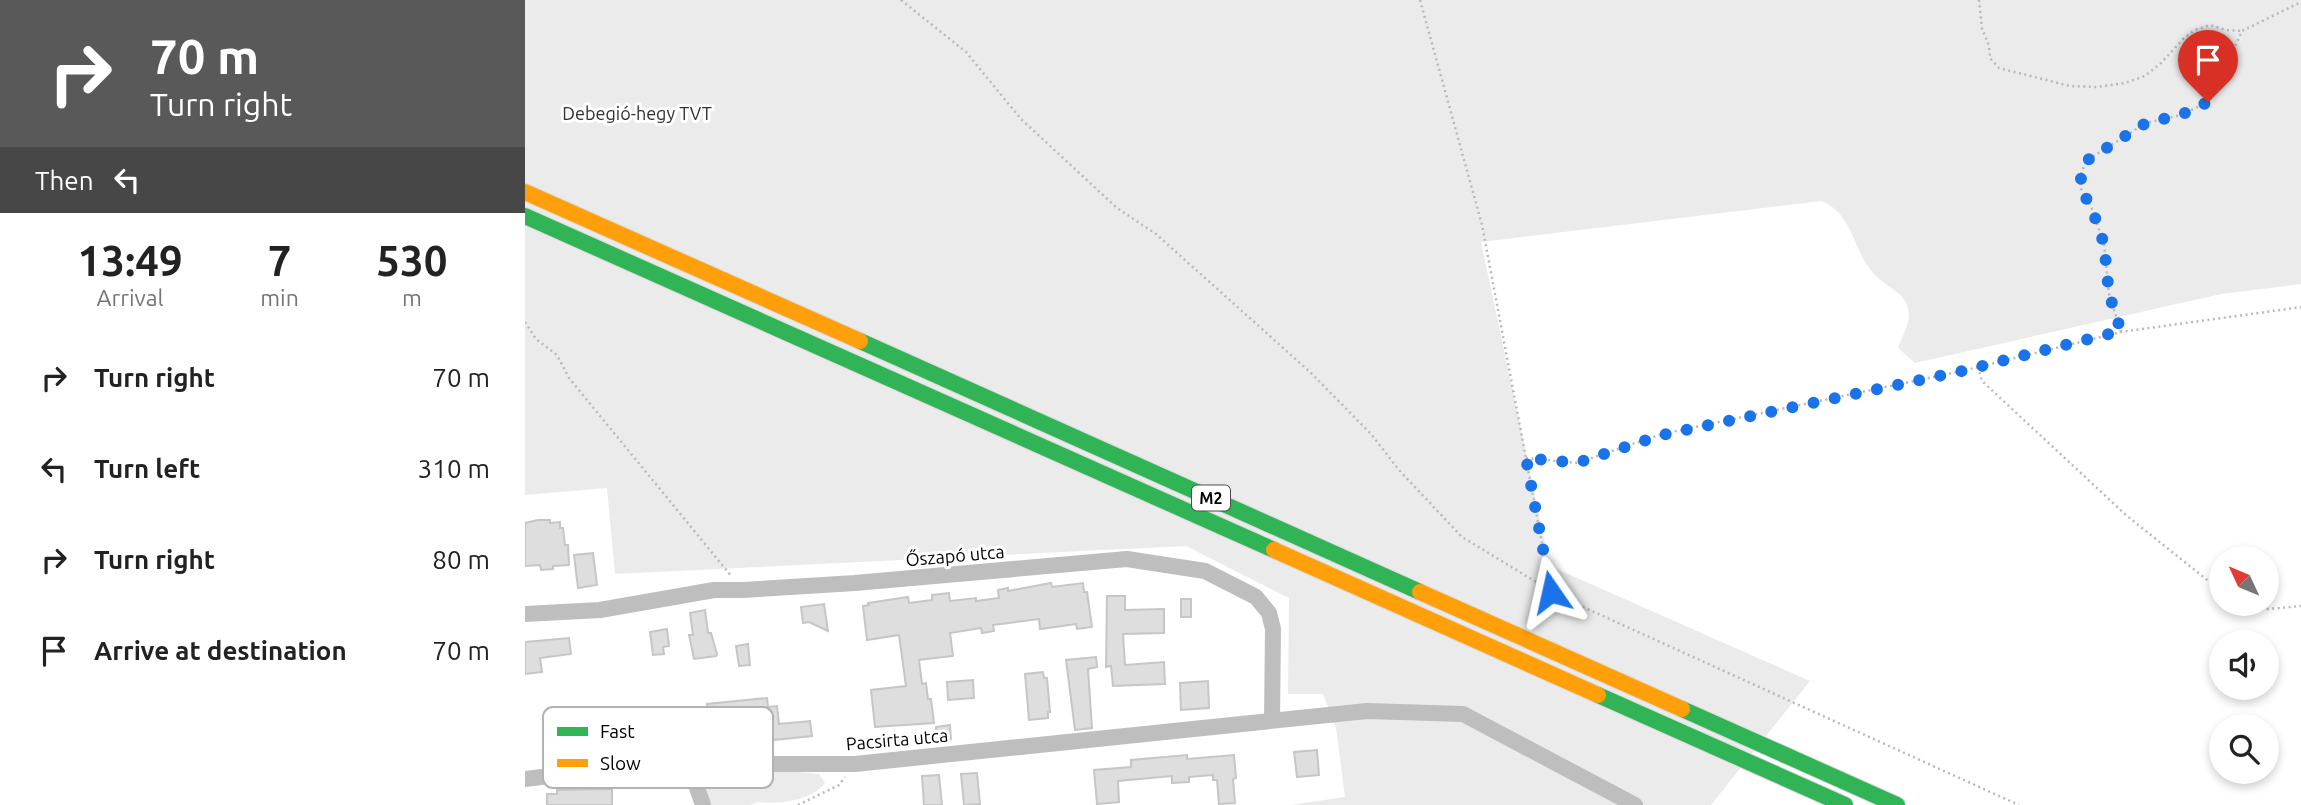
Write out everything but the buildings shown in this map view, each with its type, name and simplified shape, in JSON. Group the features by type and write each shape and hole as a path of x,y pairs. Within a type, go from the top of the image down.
{"highway":[{"name":"M2","path":"525,192 1897,805"},
{"name":"M2","path":"525,216 1845,805"}],"street":[{"name":"Őszapó utca","path":"525,614 600,610 714,590 855,583 1127,559 1205,571 1256,597 1269,613 1273,629 1272,719"},
{"name":"Pacsirta utca","path":"773,764 855,764 1367,711 1463,714 1635,805"},
{"name":"Pacsirta utca","path":"525,779 543,777"},
{"path":"697,788 703,805"}],"path":[{"path":"901,0 966,52 1021,119 1117,208 1156,234 1310,372 1371,434 1399,470 1462,537 1551,592 2019,805"},
{"path":"1420,0 1482,225 1551,592"},
{"path":"1979,0 1982,28 1989,46 1990,58 1999,68 2070,86 2106,86 2145,76 2195,30 2210,25 2226,30 2242,30 2301,2"},
{"path":"2121,331 2109,294 2104,244 2092,209 2080,187 2082,170 2089,159 2146,123 2181,115 2208,102 2230,70 2232,53 2242,30"},
{"path":"1526,458 1577,463 1662,435 1978,367 2121,331 2301,307"},
{"path":"525,321 536,339 557,355 569,378 743,590"},
{"path":"1978,367 1982,381 2127,516 2209,581"},
{"path":"2279,608 2301,606"},
{"path":"798,805 839,785 855,764"}],"green space":[{"name":"Debegió-hegy TVT","path":"525,0 2301,0 2301,284 2221,294 1915,363 1898,348 1909,320 1906,302 1867,266 1841,216 1822,201 1481,242 1550,566 1810,681 1711,805 1290,805 1345,797 1336,728 1323,694 1288,694 1289,598 1186,546 615,574 607,488 525,495"},
{"path":"773,769 819,774 825,783 812,794 795,800 750,805 709,805 704,788 773,788"}],"traffic: fast":[{"path":"525,216 1274,550"},
{"path":"860,341 1420,592"},
{"path":"1598,695 1845,805"},
{"path":"1682,709 1897,805"}],"traffic: slow":[{"path":"525,192 860,341"},
{"path":"1274,550 1598,695"},
{"path":"1420,592 1682,709"}],"route":[{"path":"1551,592 1526,458 1577,463 1662,435 1962,371 2121,331 2109,294 2104,244 2092,209 2080,187 2082,170 2089,159 2146,123 2181,115 2208,102"}]}
